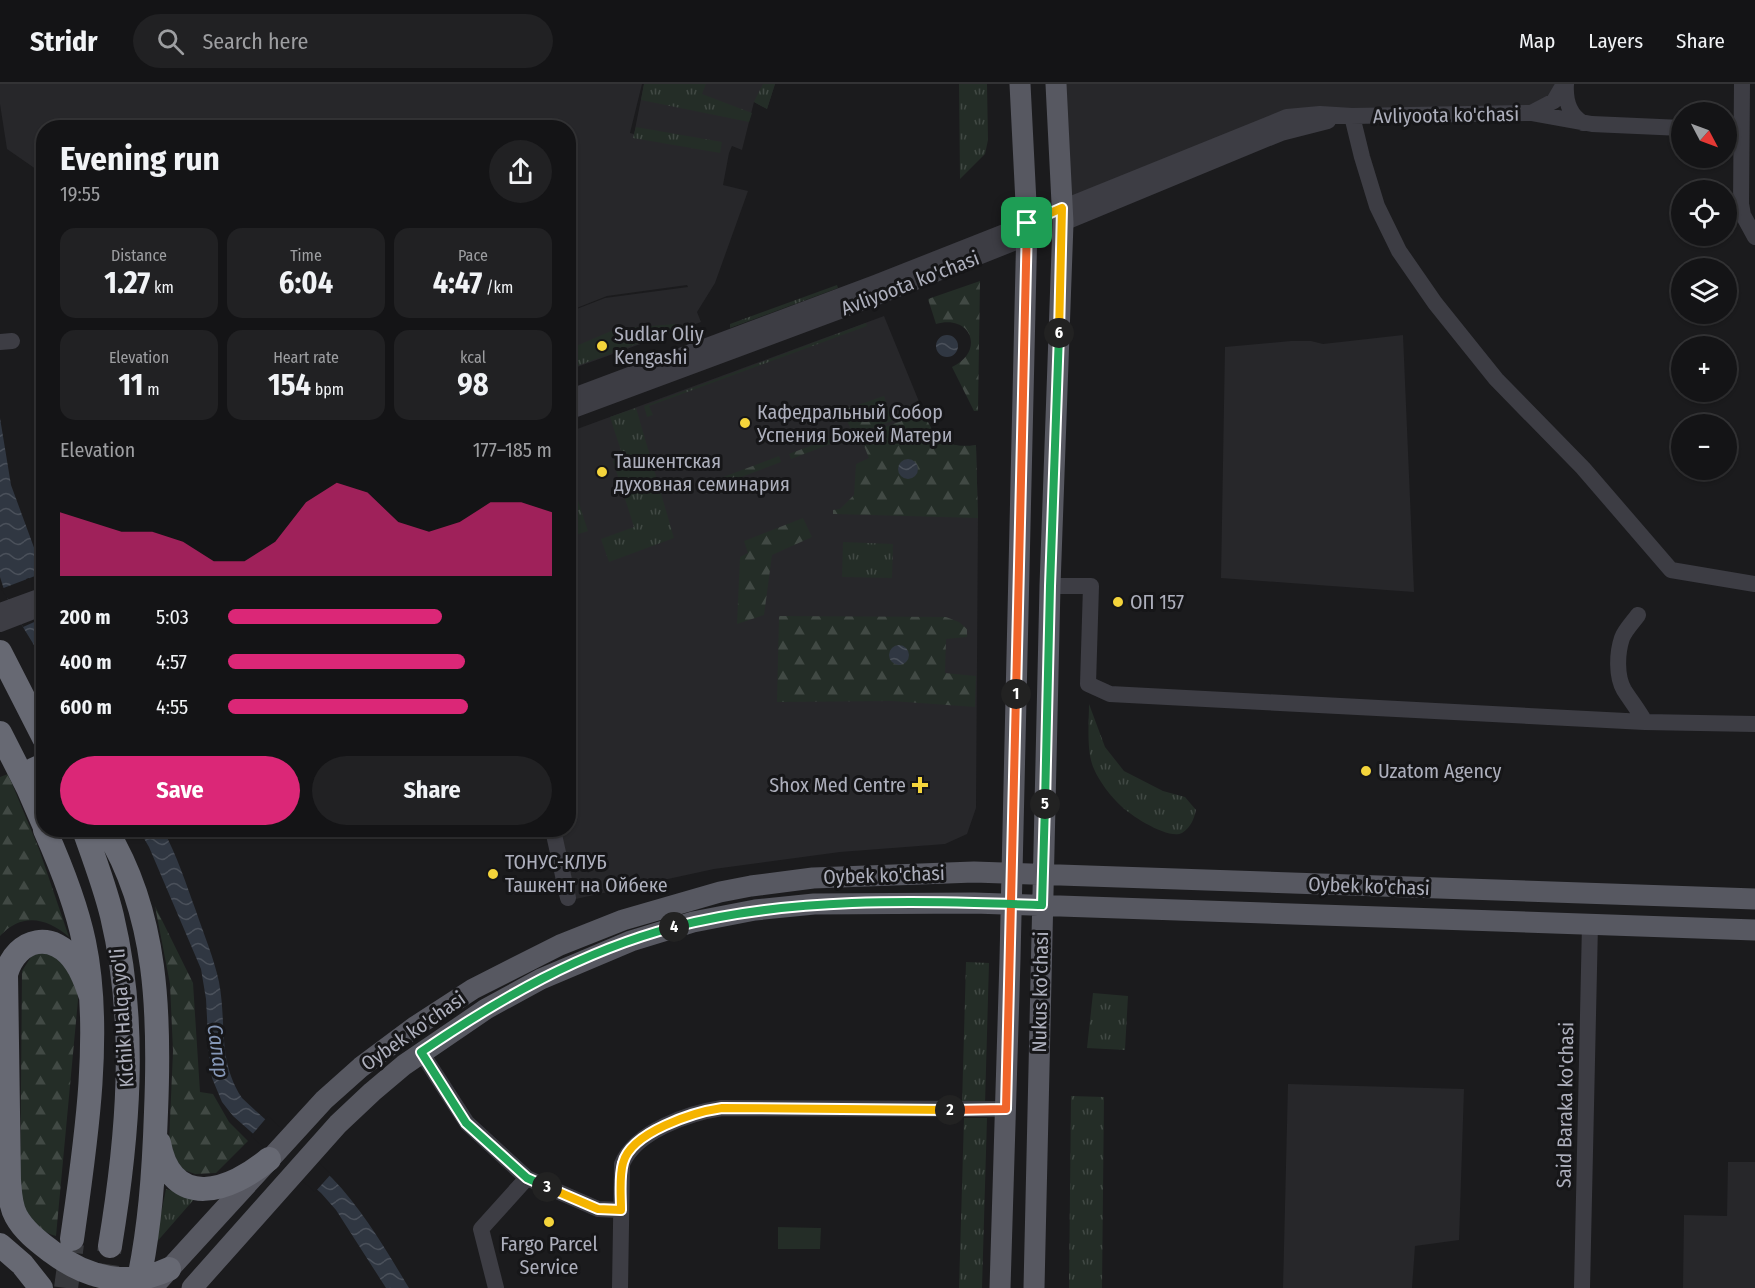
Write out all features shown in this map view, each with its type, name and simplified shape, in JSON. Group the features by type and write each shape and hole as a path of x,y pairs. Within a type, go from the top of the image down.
{"highway":[{"path":"5,663 36,714"},
{"path":"5,663 36,723"},
{"name":"Kichik Halqa yo'li","path":"0,733 36,808"},
{"path":"28,788 28,781 36,769"},
{"name":"Kichik Halqa yo'li","path":"48,837 77,912 85,944 91,997 89,1094 84,1161 72,1239"},
{"name":"Kichik Halqa yo'li","path":"86,837 114,924 127,1028 129,1074 126,1126 122,1175 110,1246"},
{"path":"110,837 130,878 147,935 157,1011 152,1197 142,1287"},
{"path":"91,997 76,963 63,950 49,942 39,941 26,945 16,953 8,968 6,974 8,1100 12,1204 19,1222 27,1230 78,1270 106,1282 142,1287 169,1269"},
{"path":"156,1106 159,1142 165,1163 174,1176 187,1186 205,1190 228,1185 244,1178 269,1159"},
{"path":"0,1245 22,1264 58,1288"},
{"path":"22,1264 41,1288"}],"main road":[{"name":"Nukus ko'chasi","path":"1000,1288 1012,873 1026,230 1020,84"},
{"name":"Nukus ko'chasi","path":"1034,1288 1050,586 1063,215 1056,84"},
{"name":"Avliyoota ko'chasi","path":"1026,230 1063,215"},
{"name":"Oybek ko'chasi","path":"169,1269 293,1133 348,1078 396,1041 445,1007 530,959 623,920 690,899 781,881 896,873 1012,873 1755,899"},
{"name":"Oybek ko'chasi","path":"192,1288 313,1152 372,1092 421,1052 486,1009 541,979 600,952 662,930 693,922 755,910 814,904 1011,904 1755,930"}],"street":[{"name":"Avliyoota ko'chasi","path":"1063,215 1281,133 1352,116 1531,114 1554,101 1565,84"},
{"path":"1565,84 1568,105 1574,115 1584,123"},
{"path":"1737,110 1742,84"},
{"path":"1531,114 1584,123 1671,127"},
{"path":"1352,116 1377,206 1399,251 1435,303 1496,379 1582,468 1671,570 1755,584"},
{"path":"1737,164 1743,215 1755,237"},
{"name":"Avliyoota ko'chasi","path":"576,396 632,381 880,296 1026,230"},
{"name":"Avliyoota ko'chasi","path":"576,408 632,381"},
{"path":"1050,586 1091,586 1088,684 1110,694 1645,722 1755,724"},
{"path":"0,624 10,611 36,599"},
{"path":"10,611 36,608"},
{"path":"1638,615 1623,637 1619,658 1620,678 1623,689 1636,705 1645,722"},
{"path":"555,837 568,898"},
{"name":"Said Baraka ko'chasi","path":"1582,1288 1590,924"},
{"path":"421,1052 466,1123 527,1178 598,1209 621,1210"},
{"path":"620,1288 622,1164 638,1142 664,1127 704,1111 722,1108 1006,1109"},
{"path":"496,1288 481,1229 527,1178"}],"shaded area":[{"path":"0,84 642,84 630,133 634,134 644,84 775,84 767,109 754,102 742,150 732,146 729,153 723,185 748,191 715,283 697,312 701,322 576,367 576,309 605,298 688,287 687,285 607,296 576,308 576,120 36,120 36,169 7,149 0,104"},
{"path":"1056,84 1564,84 1549,105 1352,116 1062,208"},
{"path":"884,316 929,426 938,437 950,444 963,447 976,445 978,518 976,808 967,834 945,844 840,852 714,869 571,900 558,837 576,837 576,429"},
{"path":"1403,335 1414,592 1221,578 1225,347 1291,341 1311,341 1323,344"},
{"path":"1288,1084 1464,1089 1459,1240 1415,1246 1412,1288 1283,1288"},
{"path":"1728,1162 1755,1162 1755,1288 1683,1288 1684,1215 1727,1216"}],"green space":[{"path":"644,84 706,84 702,94 752,113 749,122 641,100"},
{"path":"763,84 775,84 767,109 754,102"},
{"path":"959,84 987,84 988,140 985,154 960,179"},
{"path":"636,127 722,142 720,153 633,138"},
{"path":"980,281 978,411 974,411 952,367 968,353 971,344 970,336 966,329 958,324 948,322 936,324 928,299"},
{"path":"837,285 838,288 730,328 730,324"},
{"path":"866,323 867,326 649,406 653,415 647,417 644,406"},
{"path":"675,324 679,328 576,366 576,346 616,329"},
{"path":"884,396 892,421 853,435 843,410"},
{"path":"636,408 674,538 609,562 601,539 634,527 613,461 623,457 610,417"},
{"path":"924,413 932,430 943,440 957,445 976,445 978,518 833,514 833,510 840,509 854,495 856,464 869,458 860,436"},
{"path":"839,435 841,440 791,459 789,454"},
{"path":"779,456 781,462 712,488 710,482"},
{"path":"576,494 588,531 576,535"},
{"path":"803,518 812,537 772,555 764,615 737,624 740,557 748,553 744,541"},
{"path":"843,542 893,544 892,578 842,577"},
{"path":"779,616 946,617 959,622 967,629 967,637 946,639 945,673 976,676 975,707 892,701 777,702"},
{"path":"1089,704 1105,747 1124,771 1163,791 1185,797 1196,810 1192,823 1182,833 1168,833 1141,821 1121,806 1106,789 1091,762 1088,737"},
{"path":"8,774 39,849 69,937 52,925 34,920 17,923 0,936 0,777"},
{"path":"155,906 193,983 200,1092 213,1094 229,1122 248,1141 216,1173 195,1174 181,1169 169,1143 173,1051 170,984"},
{"path":"42,951 54,954 77,978 78,1000 56,1236 38,1227 20,1202 22,971 31,957"},
{"path":"966,962 989,963 985,1105 962,1105"},
{"path":"1093,993 1128,996 1125,1050 1087,1048"},
{"path":"1071,1096 1104,1097 1102,1288 1069,1288"},
{"path":"964,1118 987,1118 982,1288 959,1288"},
{"path":"166,1189 196,1197 155,1244"},
{"path":"778,1227 821,1228 820,1249 778,1249"}],"water":[{"path":"947,335 955,338 958,346 955,354 947,357 939,354 936,346 939,338"},
{"path":"0,418 11,485 36,553 36,596 29,578 26,579 36,603 36,648 13,610 0,577"},
{"path":"904,459 912,459 918,465 918,473 912,479 904,479 898,473 898,465"},
{"path":"895,645 903,645 909,651 909,659 903,665 895,665 889,659 889,651"},
{"name":"Салар","path":"143,837 167,837 181,870 217,973 226,1056 234,1084 242,1098 343,1190 374,1231 409,1288 386,1288 336,1210 321,1193 233,1116 222,1102 212,1078 206,999 201,969"}],"pier":[{"path":"36,576 36,621 23,627 13,606 1,589"},
{"path":"268,1116 331,1174 315,1192 251,1136"}],"tunnel":[{"path":"66,1288 72,1244"},
{"path":"104,1288 110,1246"}],"place":[{"name":"Sudlar Oliy Kengashi","path":"602,346"},
{"name":"Кафедральный Собор Успения Божeй Матери","path":"745,423"},
{"name":"Ташкентская духовная семинария","path":"602,472"},
{"name":"ОП 157","path":"1118,602"},
{"name":"Uzatom Agency","path":"1366,771"},
{"name":"Shox Med Centre","path":"920,785"},
{"name":"ТОНУС-КЛУБ Ташкент на Ойбеке","path":"493,874"},
{"name":"Fargo Parcel Service","path":"549,1222"}],"route":[{"path":"1027,223 1025,272 1012,873 1011,904 1006,1109 722,1108 704,1111 664,1127 638,1142 631,1149 622,1164 621,1210 598,1209 527,1178 466,1123 421,1052 486,1009 541,979 600,952 662,930 755,910 814,904 974,903 1011,904 1042,905 1062,208 1027,223"}]}
